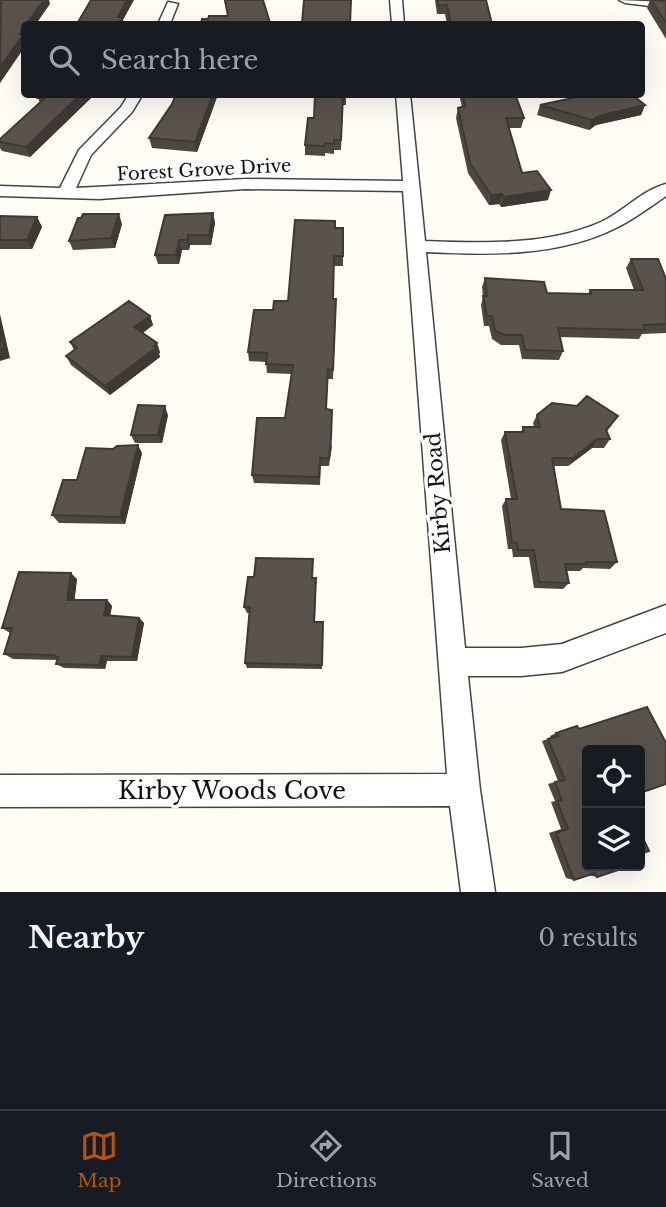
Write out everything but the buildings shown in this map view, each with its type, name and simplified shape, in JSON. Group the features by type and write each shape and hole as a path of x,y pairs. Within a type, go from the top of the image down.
{"street":[{"path":"396,0 398,21"},
{"path":"625,0 666,5"},
{"path":"165,21 172,4"},
{"path":"65,194 84,153 127,109 134,98"},
{"name":"Kirby Road","path":"403,98 464,790 478,892"},
{"name":"Forest Grove Drive","path":"0,191 65,194 137,192 245,184 410,186"},
{"path":"416,246 495,248 553,242 606,226 666,189"},
{"path":"454,662 521,662 562,658 666,619"},
{"name":"Kirby Woods Cove","path":"0,791 464,790"}]}
